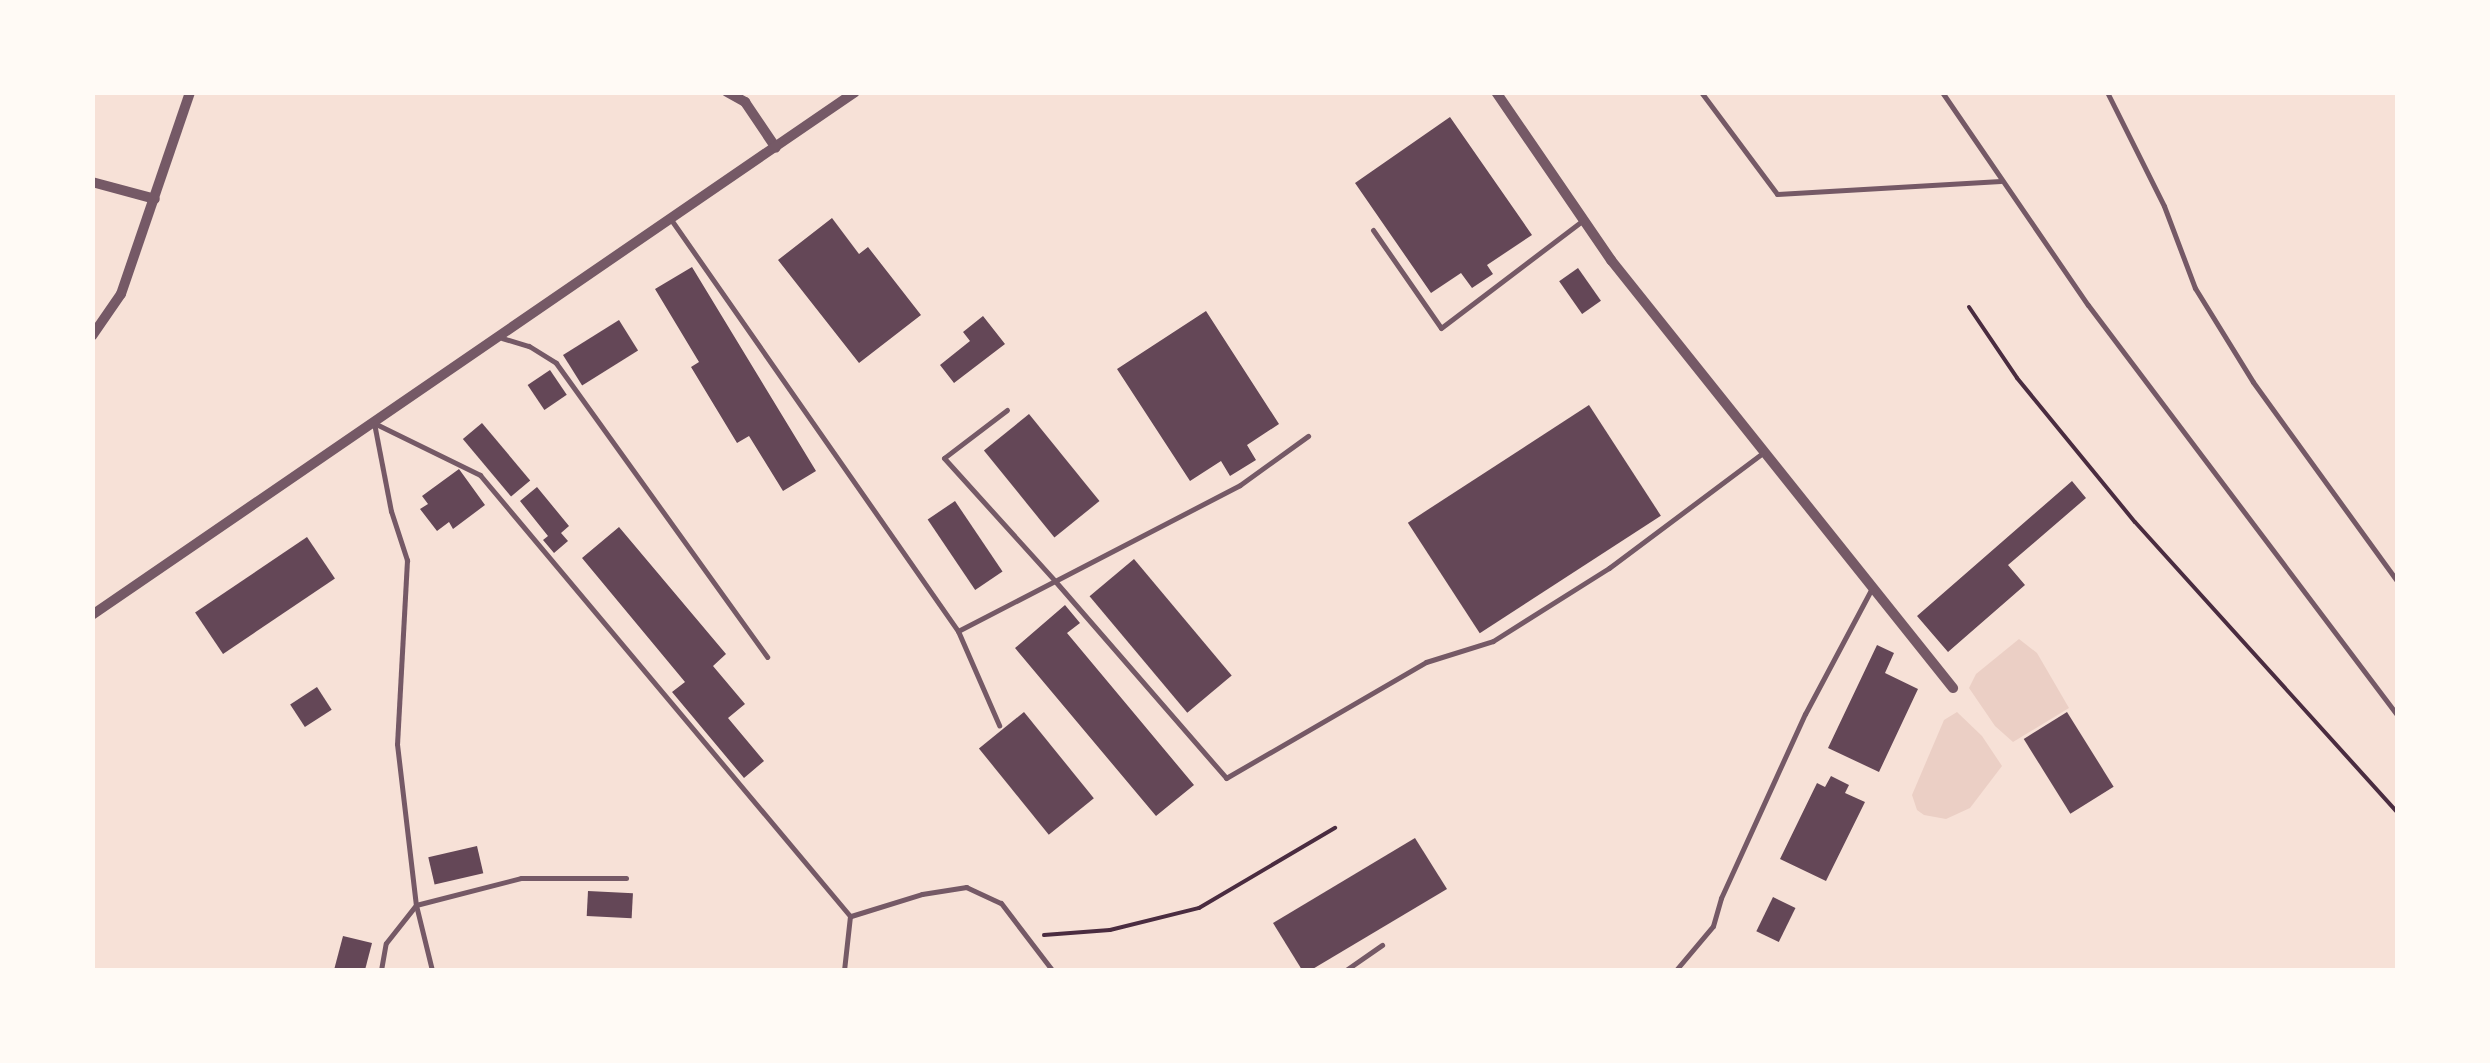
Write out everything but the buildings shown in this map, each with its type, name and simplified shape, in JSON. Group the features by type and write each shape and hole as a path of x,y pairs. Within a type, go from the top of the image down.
{"street":[{"path":"92,336 121,294 190,92"},
{"path":"727,92 745,102 776,148"},
{"path":"92,615 855,92"},
{"path":"1496,92 1584,220 1952,688"},
{"path":"92,182 155,199"}],"lane":[{"path":"1701,92 1777,194 2001,181"},
{"path":"1942,92 2088,305 2398,716"},
{"path":"2107,92 2164,206 2195,288 2252,382 2398,582"},
{"path":"1373,230 1442,328 1584,220"},
{"path":"672,221 958,631 1000,725"},
{"path":"499,337 528,346 556,363 767,658"},
{"path":"1007,410 944,458 1226,778 1426,662 1492,640 1609,568 1764,452"},
{"path":"374,422 391,510 407,560 397,744 416,905 432,970"},
{"path":"374,422 480,475 850,916 844,970"},
{"path":"958,631 1240,485 1308,436"},
{"path":"1676,970 1713,926 1720,898 1805,714 1872,588"},
{"path":"381,970 386,943 416,905 521,878 626,878"},
{"path":"850,916 922,894 966,887 1001,903 1030,936 1052,970"},
{"path":"1346,970 1382,945"}],"path":[{"path":"1968,307 2018,378 2135,522 2398,813"},
{"path":"1030,936 1110,930 1200,908 1335,828"}],"shaded area":[{"path":"2019,639 2037,653 2069,708 2013,742 1995,726 1969,688 1976,674"},
{"path":"1957,712 1982,736 2002,766 1970,808 1946,819 1924,815 1917,810 1912,795 1944,720"}]}
